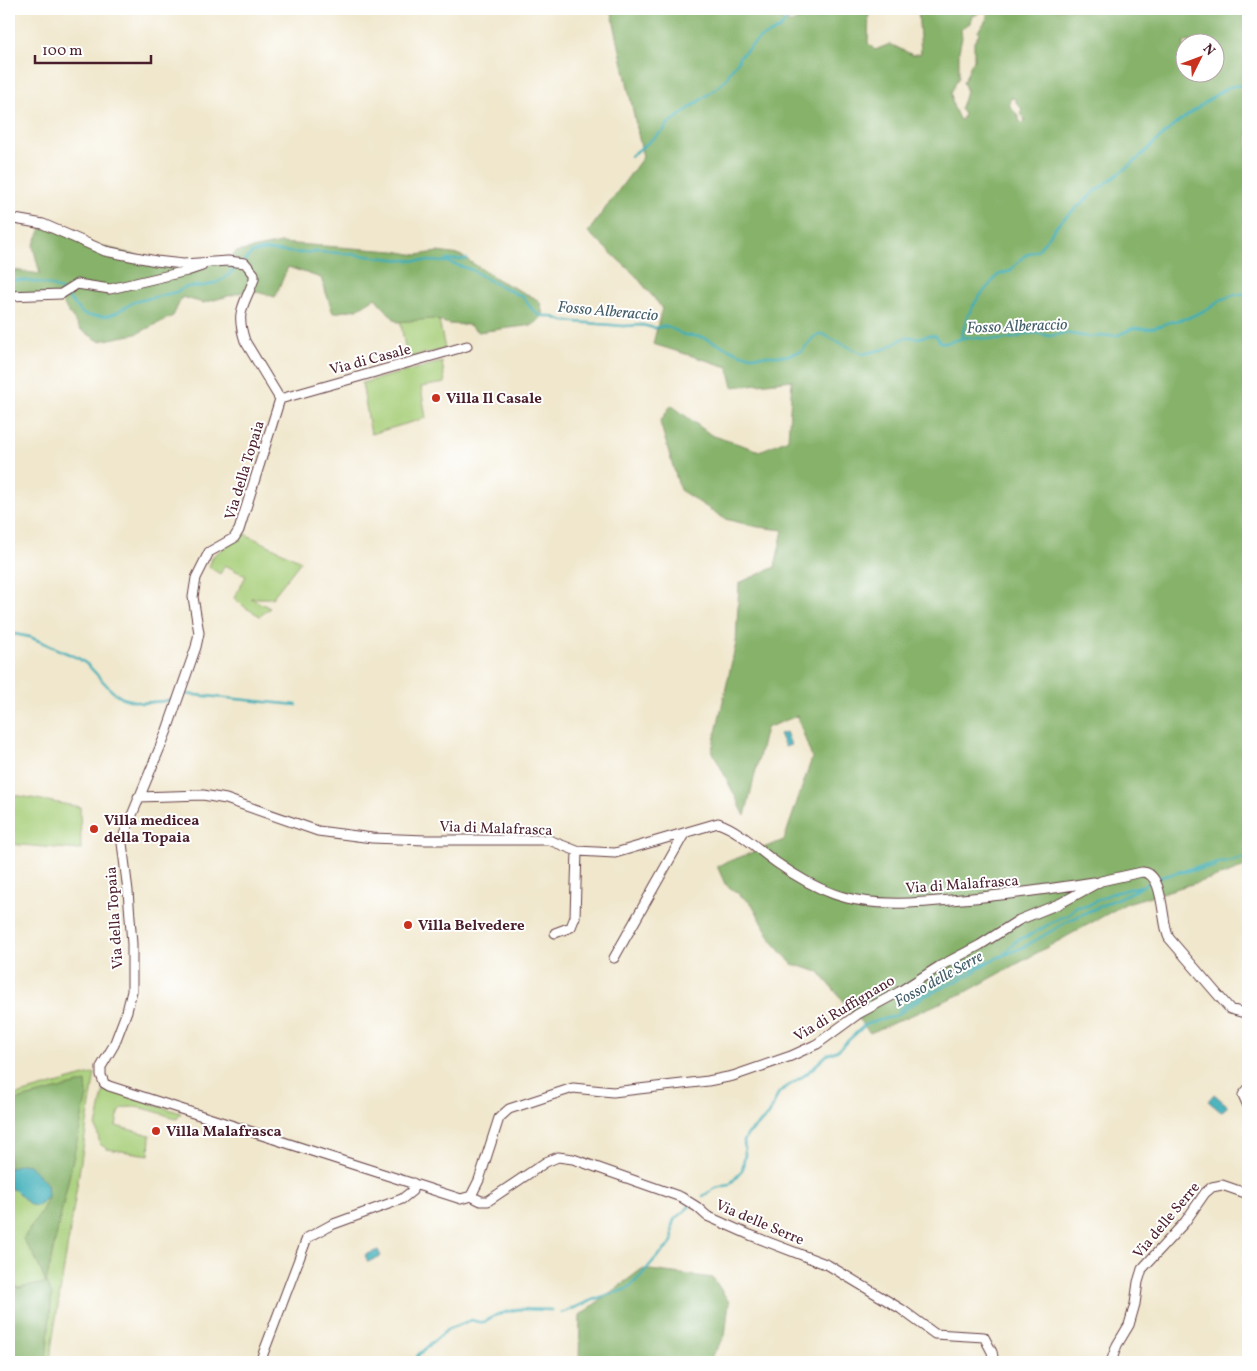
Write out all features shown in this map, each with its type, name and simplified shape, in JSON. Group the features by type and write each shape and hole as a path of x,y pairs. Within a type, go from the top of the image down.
{"street":[{"path":"9,218 44,224 106,250 168,263 228,261 245,263 254,274 254,279 239,315 242,332 250,350 280,398"},
{"path":"9,296 64,292 77,284 110,289 187,272 213,262"},
{"name":"Via di Casale","path":"280,398 467,346"},
{"name":"Via della Topaia","path":"280,398 239,530 234,538 209,552 196,578 193,597 199,633 196,647 166,733 138,797 122,843 132,944 132,991 127,1011 100,1074 104,1083 109,1086 413,1183"},
{"name":"Via di Malafrasca","path":"138,797 203,795 226,799 318,831 372,838 549,840 577,851 615,854 718,823 728,827 777,863 808,882 834,894 862,900 920,903 1028,892 1101,881"},
{"path":"614,958 684,834"},
{"path":"555,933 571,927 575,917 577,851"},
{"name":"Via di Ruffignano","path":"471,1196 479,1180 499,1118 509,1109 573,1088 613,1092 708,1081 733,1076 791,1056 816,1044 858,1014 980,945 1019,920 1061,903 1101,881 1137,872 1146,872 1155,880 1163,906 1166,934 1169,938 1230,1009 1248,1014"},
{"path":"1248,1090 1243,1095 1248,1106"},
{"name":"Via delle Serre","path":"471,1196 482,1201 488,1201 546,1162 558,1157 573,1159 681,1197 698,1207 707,1216 828,1265 901,1309 935,1334 984,1337 992,1352 994,1362"},
{"path":"260,1362 307,1238 331,1225 402,1199 412,1191 413,1183 461,1199 471,1196"},
{"name":"Via delle Serre","path":"1111,1362 1117,1345 1129,1325 1142,1268 1185,1222 1204,1193 1212,1187 1222,1185 1248,1194"}],"green space":[{"path":"611,9 759,9 790,23 829,9 869,9 868,43 875,50 890,44 913,55 921,53 918,9 1248,9 1248,866 1127,903 968,991 870,1033 819,972 792,964 772,941 752,904 725,884 717,866 784,840 812,758 797,716 766,728 745,816 712,750 736,643 739,583 775,567 783,530 758,527 725,519 680,490 660,422 671,405 711,435 760,451 788,439 792,380 733,387 728,367 653,344 662,308 635,275 588,232 643,157","holes":["981,11 987,12 987,17 978,30 979,34 974,42 974,60 963,82 966,89 960,109 964,114 962,120 959,119 953,106 951,92 959,77 961,29 970,23 972,16","1011,98 1016,99 1016,102 1022,109 1020,113 1025,120 1022,124 1011,108 1009,103"]},
{"path":"43,224 86,242 156,261 229,262 236,252 281,243 394,251 417,255 437,252 460,255 500,281 535,298 540,303 543,315 533,325 478,332 469,325 449,324 433,319 397,322 375,298 357,309 333,313 321,278 288,267 275,297 250,290 203,303 182,297 173,316 136,334 99,341 80,329 57,295 9,296 9,254 13,270 40,274 33,246"},
{"path":"438,316 445,349 407,358 400,319"},
{"path":"442,362 445,383 421,387 426,418 371,434 362,383"},
{"path":"243,533 301,561 272,598 251,598 270,608 260,616 234,598 246,576 225,565 220,574 209,567 213,556"},
{"path":"9,794 80,807 81,850 9,844"},
{"path":"95,1073 50,1362 9,1362 9,1097"},
{"path":"86,1082 87,1095 46,1283 35,1257 23,1239 41,1212 48,1197 21,1164 9,1169 9,1102"},
{"path":"104,1088 181,1113 177,1119 140,1108 132,1107 121,1110 116,1126 150,1135 149,1155 107,1149 100,1144 96,1127"},
{"path":"642,1269 713,1278 729,1302 725,1336 708,1362 579,1362 580,1315"},
{"path":"9,1278 18,1288 46,1283 52,1295 46,1362 9,1362"}],"water":[{"path":"786,732 791,745 785,747 779,734"},
{"path":"1214,1094 1228,1106 1221,1112 1208,1101"},
{"path":"21,1164 29,1165 47,1184 48,1197 38,1206 30,1205 15,1190 9,1188 9,1169"},
{"path":"378,1250 381,1256 368,1262 365,1255"}],"waterway":[{"path":"631,156 664,130 667,125 718,87 728,77 730,71 738,62 739,57 760,38 778,30 788,19 816,9"},
{"path":"961,338 967,317 978,298 998,275 1010,271 1024,256 1038,250 1060,222 1133,163 1173,126 1229,87 1248,84"},
{"name":"Fosso Alberaccio","path":"244,261 252,253 264,250 300,253 341,253 402,260 448,262 472,270 523,297 539,315 550,316 564,321 623,326 642,325 654,328 667,326 684,335 702,337 741,354 752,356 785,356 802,351 814,337 822,334 863,354 885,349 906,337 918,338 930,335 936,336 940,342 946,343 967,337 1000,340 1036,333 1050,336 1064,333 1090,337 1118,335 1134,328 1147,329 1188,318 1210,308 1221,300 1234,295 1248,293"},
{"path":"446,260 467,259"},
{"name":"Fosso Alberaccio","path":"66,295 83,314 107,316 134,302 176,292 186,287 216,283 225,278 240,264"},
{"name":"Fosso Alberaccio","path":"9,280 44,284 62,291"},
{"path":"9,633 30,637 78,658 88,665 112,691 122,698 142,703 176,698"},
{"path":"185,694 297,705"},
{"name":"Fosso delle Serre","path":"703,1196 716,1188 729,1185 742,1171 745,1155 744,1141 748,1134 769,1115 779,1092 805,1075 827,1055 838,1050 866,1024 895,1016 925,996 967,976 997,958 1026,946 1070,920 1158,878 1196,867 1233,861 1248,856"},
{"name":"Fosso delle Serre","path":"1176,873 1216,867"},
{"path":"1005,953 1016,941 1068,915 1077,906 1086,906 1110,894 1141,886"},
{"path":"898,1010 935,986 989,961"},
{"name":"Fosso delle Serre","path":"562,1313 595,1299 627,1289 670,1245 673,1239 672,1226 674,1220 690,1206"},
{"name":"Fosso delle Serre","path":"415,1362 418,1355 448,1329 472,1320 484,1322 496,1315 518,1309 552,1310"}],"place":[{"name":"Villa Il Casale","path":"436,398"},
{"name":"Villa medicea della Topaia","path":"94,829"},
{"name":"Villa Belvedere","path":"408,925"},
{"name":"Villa Malafrasca","path":"156,1131"}]}
